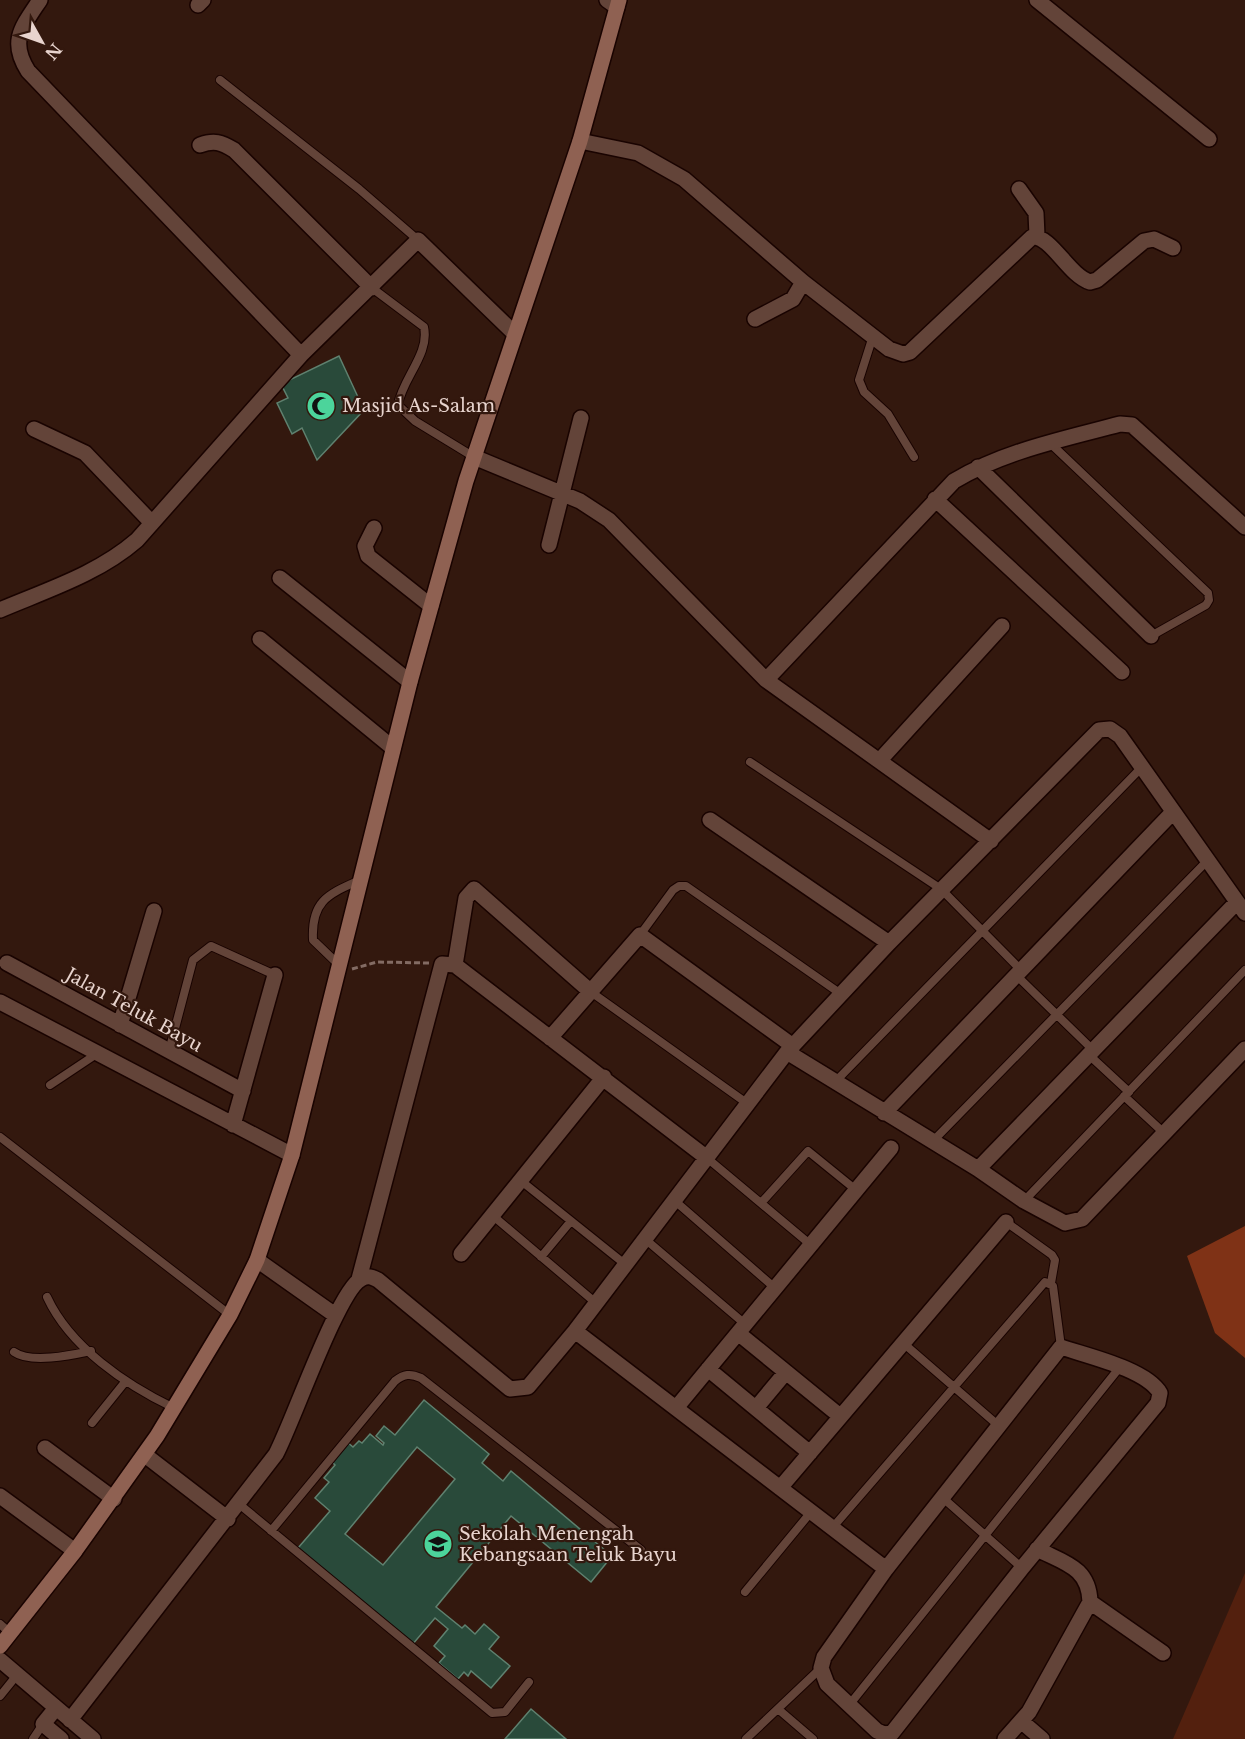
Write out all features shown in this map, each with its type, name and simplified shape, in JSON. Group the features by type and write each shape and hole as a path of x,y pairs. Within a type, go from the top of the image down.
{"main road":[{"path":"0,1646 5,1629 75,1551 145,1455 231,1315 257,1260 292,1155 393,748 431,606 474,457 580,141 614,2"}],"street":[{"path":"40,0 21,27 17,46 21,60 28,71 301,355"},
{"path":"1036,0 1209,139"},
{"path":"200,144 212,141 224,143 234,150 372,288"},
{"path":"580,141 638,153 684,179 803,282 896,352 910,352 1028,239 1037,236 1043,238 1077,276 1090,282 1097,280 1144,241 1154,239 1173,248"},
{"path":"1019,189 1036,213 1037,236"},
{"path":"0,610 110,561 137,540 301,355 372,288 418,240 514,333"},
{"path":"755,319 793,299 803,282"},
{"path":"549,545 581,418"},
{"path":"766,681 954,481 978,467 1050,443 1120,424 1132,425 1245,527"},
{"path":"34,429 85,453 152,523"},
{"path":"474,457 563,494 609,520 766,681 991,841"},
{"path":"978,467 1151,636"},
{"path":"935,499 1122,672"},
{"path":"374,528 365,546 368,556 431,606"},
{"path":"280,578 410,682"},
{"path":"880,760 1002,626"},
{"path":"260,639 393,748"},
{"path":"359,1280 369,1276 378,1280 510,1389 528,1388 575,1331 790,1049 940,890 1099,730 1110,729 1120,736 1241,907 1091,1052 978,1169"},
{"path":"884,1113 1173,812"},
{"path":"710,820 889,943"},
{"path":"455,964 466,898 474,889 591,992"},
{"path":"120,1024 154,911"},
{"path":"550,1038 640,934 836,1082 932,1143 978,1169 1024,1201 1065,1223 1082,1219 1245,1049"},
{"name":"Jalan Teluk Bayu","path":"7,963 243,1091"},
{"path":"70,1720 228,1519 286,1436 335,1315 359,1280 442,964 455,964 707,1158"},
{"path":"233,1125 274,975"},
{"path":"0,1002 292,1155"},
{"path":"461,1254 604,1077"},
{"path":"676,1408 891,1148"},
{"path":"780,1488 1006,1222"},
{"path":"257,1260 335,1315"},
{"path":"742,1328 786,1372 840,1416"},
{"path":"575,1331 885,1569"},
{"path":"1061,1347 1120,1367 1152,1382 1160,1393 1158,1402 1037,1549 892,1733 884,1734 877,1731 827,1684 821,1668 824,1657 885,1569 1061,1347"},
{"path":"708,1369 810,1453"},
{"path":"756,1408 786,1372"},
{"path":"45,1448 114,1499"},
{"path":"145,1455 228,1519"},
{"path":"0,1496 75,1551"},
{"path":"1005,1739 1041,1693 1090,1602 1089,1589 1077,1569 1037,1549"},
{"path":"1090,1602 1163,1653"},
{"path":"0,1660 93,1739"},
{"path":"50,1703 38,1731 61,1739"},
{"path":"1021,1721 1042,1739"}],"lane":[{"path":"220,80 359,189 418,240"},
{"path":"372,288 424,327 426,335 399,396 398,405 415,421 474,457"},
{"path":"873,336 859,380 861,387 888,414 914,457"},
{"path":"1050,443 1208,592 1209,600 1206,605 1151,636"},
{"path":"750,762 940,890 983,930 1126,1094 1164,1133"},
{"path":"836,1082 1142,767"},
{"path":"932,1143 1208,860"},
{"path":"338,970 313,940 319,906 329,893 360,880"},
{"path":"640,934 674,890 679,886 686,886 842,994"},
{"path":"169,1051 193,960 202,950 211,946 274,975"},
{"path":"1024,1201 1245,970"},
{"path":"591,992 748,1104"},
{"path":"50,1085 98,1053"},
{"path":"0,1137 231,1315"},
{"path":"761,1203 808,1151 856,1190"},
{"path":"707,1158 811,1245"},
{"path":"520,1180 626,1265"},
{"path":"675,1201 775,1288"},
{"path":"492,1215 596,1303"},
{"path":"542,1257 571,1221"},
{"path":"1006,1222 1055,1260 1051,1283 1061,1347"},
{"path":"645,1239 742,1328"},
{"path":"833,1527 1040,1285 1045,1282 1051,1283"},
{"path":"47,1297 62,1325 125,1382 174,1408"},
{"path":"902,1342 999,1426"},
{"path":"14,1352 20,1356 42,1357 91,1351"},
{"path":"850,1704 1120,1367"},
{"path":"271,1532 395,1381 402,1375 412,1374 421,1378 641,1550"},
{"path":"92,1423 125,1382"},
{"path":"943,1498 1022,1568"},
{"path":"239,1504 492,1713 505,1712 529,1682"},
{"path":"745,1592 812,1512"},
{"path":"746,1739 821,1668"},
{"path":"0,1696 17,1675"},
{"path":"778,1709 813,1739"}],"path":[{"path":"338,970 377,962 412,962"}],"shaded area":[{"path":"1245,1226 1245,1358 1215,1333 1187,1256"},
{"path":"1245,1573 1245,1739 1173,1739"}],"building":[{"name":"Masjid As-Salam","path":"339,356 364,410 317,460 302,428 292,434 277,403 288,398 281,384"},
{"path":"424,1400 489,1454 482,1463 503,1481 511,1471 612,1556 591,1582 511,1516 436,1607 462,1628 465,1625 475,1634 484,1624 499,1637 489,1649 510,1666 491,1688 471,1671 468,1676 464,1672 458,1679 439,1663 445,1656 434,1646 448,1629 435,1618 412,1645 298,1548 330,1511 315,1498 329,1482 324,1478 335,1465 330,1460 346,1441 353,1447 359,1441 362,1443 370,1434 383,1445 384,1443 376,1436 384,1426 395,1435","holes":["417,1447 455,1479 383,1565 345,1534"]},
{"path":"531,1709 566,1739 505,1739"}],"place":[{"name":"Masjid As-Salam","path":"321,406"},
{"name":"Sekolah Menengah Kebangsaan Teluk Bayu","path":"438,1544"}]}
